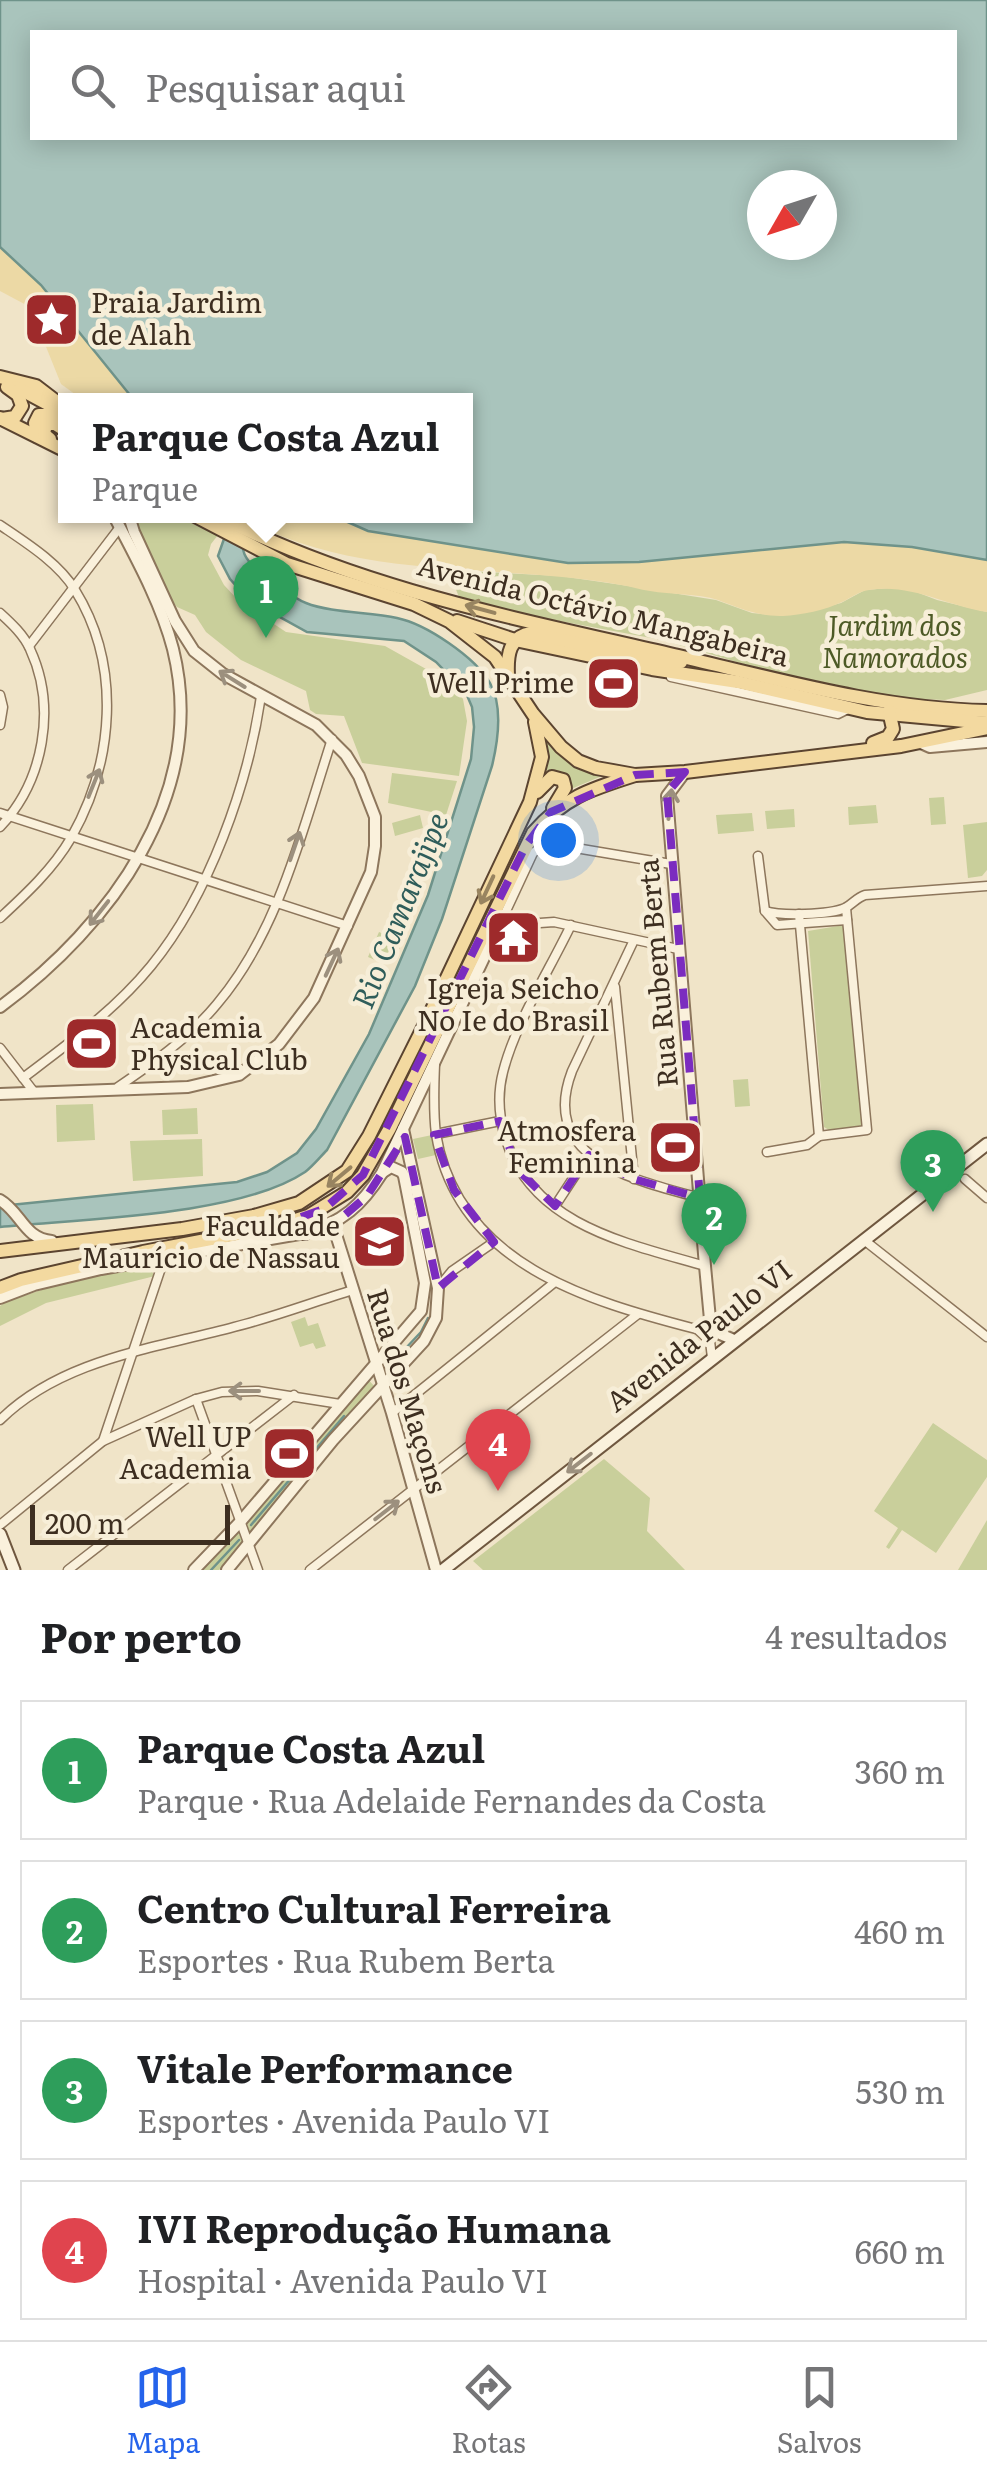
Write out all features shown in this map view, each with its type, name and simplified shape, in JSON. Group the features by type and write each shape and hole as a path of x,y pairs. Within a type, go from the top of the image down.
{"main road":[{"path":"0,381 36,386 58,407"},
{"path":"0,381 18,395 22,406 15,416 1,418"},
{"path":"37,436 35,423 39,415 58,414"},
{"path":"1,418 58,446"},
{"path":"58,426 50,422 43,428 47,438 58,445"},
{"name":"Avenida Octávio Mangabeira","path":"224,523 312,573 514,640 892,716 987,726"},
{"name":"Avenida Octávio Mangabeira","path":"263,546 426,595 706,662 871,699 987,711"},
{"name":"Avenida Octávio Mangabeira","path":"440,616 484,647 561,748 596,768 635,775"},
{"path":"508,675 508,657 514,640 531,633 655,660 706,662"},
{"path":"851,750 888,736 893,729 892,716 871,699"},
{"path":"0,1252 182,1230 278,1210 316,1194 347,1172 370,1136 530,802 542,757 533,714"},
{"path":"551,812 584,792 635,775 922,743 987,726"},
{"path":"0,1285 274,1227 324,1209 362,1175 390,1128 526,844 565,788 560,777 548,780 530,802"},
{"path":"481,962 482,936"},
{"name":"Avenida Paulo VI","path":"444,1570 987,1144"},
{"path":"274,1227 306,1233"},
{"path":"101,1269 143,1252"},
{"path":"0,1534 14,1570"}],"street":[{"path":"29,646 74,588 116,523"},
{"path":"0,1008 80,937 138,858 160,815 178,747 180,688 175,662 160,613 118,523"},
{"path":"0,1094 188,1087 240,1076 298,1023 314,998 370,872 375,846 374,817 359,776 332,738 316,725 224,674 194,650 175,621 131,523"},
{"path":"0,525 48,561 74,588 100,648 108,712 99,773 71,838 35,885 0,918"},
{"path":"0,612 29,646 40,676 45,724 34,769 0,827"},
{"path":"175,662 181,652 194,650"},
{"path":"0,695 0,725"},
{"path":"23,1078 107,1011 167,945 203,880 236,805 252,754 262,696"},
{"path":"118,1088 170,1050 217,1004 250,957 275,903 332,738"},
{"path":"922,743 930,747 987,742"},
{"name":"Rua Rubem Berta","path":"685,772 667,796 710,1318"},
{"path":"5,815 348,926"},
{"path":"0,1298 34,1284 101,1269 333,1225 360,1204 382,1173 533,853 546,844 559,844 671,864"},
{"path":"758,856 764,911 777,925 846,920"},
{"path":"764,911 799,914 846,908 855,898 866,895 984,884"},
{"path":"768,1152 807,1145 819,1136 866,1130 846,908"},
{"path":"799,914 819,1136"},
{"path":"499,926 545,922 571,925 678,950"},
{"path":"571,925 509,1054 502,1078 500,1121 518,1169 534,1189 592,1231 705,1266"},
{"path":"634,940 564,1091 567,1128 589,1154 634,1179 700,1198"},
{"path":"615,983 634,1179"},
{"path":"0,1048 34,1092"},
{"path":"435,1060 436,1134 454,1190 475,1222 494,1242 555,1282 638,1314 696,1329 710,1340 712,1358"},
{"path":"32,1071 48,1091"},
{"path":"436,1134 500,1121"},
{"path":"227,1570 333,1440 430,1331 438,1306 438,1288 403,1128"},
{"path":"555,1206 589,1154"},
{"path":"194,1570 241,1521 421,1311 426,1292 404,1176 392,1167 382,1173"},
{"path":"965,1180 987,1198"},
{"path":"1,1200 28,1232 42,1241 63,1242"},
{"name":"Rua dos Maçons","path":"333,1225 436,1570"},
{"path":"864,1240 987,1337"},
{"path":"438,1288 452,1272 494,1242"},
{"path":"103,1441 164,1259"},
{"path":"392,1413 555,1282"},
{"path":"0,1420 48,1382 86,1366 241,1326 352,1290"},
{"path":"310,1570 638,1314"},
{"path":"710,1318 711,1330 734,1340"},
{"path":"696,1329 708,1326 710,1318"},
{"path":"0,1525 103,1441 196,1399 238,1390 340,1404"},
{"path":"68,1570 294,1395"},
{"path":"196,1399 258,1570"}],"highlighted area":[{"path":"685,772 667,793 700,1198 634,1179 589,1155 555,1206 517,1169 500,1121 434,1135 454,1190 494,1242 438,1288 405,1137 367,1196 333,1225 305,1233 273,1227 324,1209 363,1175 526,845 551,812 635,775"}],"green space":[{"path":"136,523 191,523 218,535 208,555 224,585 238,600 286,632 385,646 451,683 463,699 467,721 459,776 362,763 344,716 316,714 310,710 306,691 241,660 206,632 195,615 177,607"},
{"name":"Jardim dos Namorados","path":"448,570 560,576 716,600 752,613 772,615 841,603 865,590 906,588 987,612 987,690 945,700 899,698 764,670 662,640 479,606 459,597"},
{"path":"544,738 570,763 602,776 571,789 563,774 547,773"},
{"path":"392,773 457,781 446,815 388,803"},
{"path":"944,797 946,824 931,825 929,798"},
{"path":"876,805 878,823 849,825 848,807"},
{"path":"794,809 795,827 767,829 765,811"},
{"path":"752,813 754,831 718,834 716,815"},
{"path":"420,815 423,828 395,836 392,823"},
{"path":"987,822 987,870 982,876 968,878 963,825"},
{"path":"844,925 864,1127 829,1130 824,1127 808,931"},
{"path":"379,932 402,942 394,961 385,957 382,963 368,957"},
{"path":"748,1079 750,1106 735,1107 733,1080"},
{"path":"93,1104 95,1140 57,1142 56,1105"},
{"path":"197,1108 198,1134 163,1135 162,1110"},
{"path":"432,1135 436,1155 418,1159 413,1139"},
{"path":"202,1139 203,1176 133,1181 130,1141"},
{"path":"149,1268 155,1276 46,1303 0,1326 0,1306 6,1302 59,1284"},
{"path":"305,1317 308,1326 318,1323 326,1346 316,1349 313,1343 300,1347 291,1322"},
{"path":"366,1377 375,1387 255,1534 249,1531 246,1520"},
{"path":"933,1423 987,1460 987,1477 936,1553 902,1530 889,1549 886,1547 898,1528 874,1511"},
{"path":"604,1459 650,1498 647,1531 685,1570 483,1570 473,1561"},
{"path":"987,1520 987,1570 958,1570"},
{"path":"238,1530 244,1546 219,1570 200,1570"}],"sand":[{"name":"Praia Jardim de Alah","path":"0,247 41,285 128,393 73,393 61,384 30,307 0,291"},
{"path":"252,523 350,523 368,531 568,563 639,562 844,542 912,547 987,560 987,612 914,592 884,589 862,592 813,612 766,615 701,596 574,578 385,562 294,541"}],"water":[{"path":"0,0 987,0 987,560 912,547 844,542 639,562 568,563 368,531 350,523 473,523 473,393 128,393 41,285 0,247"},
{"path":"230,523 250,523 243,538 249,561 298,599 327,609 409,621 449,643 483,673 494,692 498,713 492,766 442,919 415,986 327,1150 311,1167 277,1187 201,1207 0,1227 0,1206 237,1182 267,1172 297,1153 316,1129 369,1034 428,895 471,759 474,727 466,693 436,662 404,641 307,632 249,600 230,579 218,556"}],"waterway":[{"path":"389,1366 421,1332 428,1318"},
{"path":"251,1525 344,1416"},
{"path":"211,1570 239,1540"}],"place":[{"name":"Praia Jardim de Alah","path":"52,319"},
{"name":"Parque Costa Azul","path":"266,638"},
{"name":"Well Prime","path":"613,683"},
{"name":"Igreja Seicho No Ie do Brasil","path":"513,938"},
{"name":"Academia Physical Club","path":"91,1044"},
{"name":"Atmosfera Feminina","path":"675,1147"},
{"name":"Vitale Performance","path":"933,1212"},
{"name":"Faculdade Maurício de Nassau","path":"379,1242"},
{"name":"Centro Cultural Ferreira","path":"714,1265"},
{"name":"Well UP Academia","path":"290,1453"},
{"name":"IVI Reprodução Humana","path":"498,1491"}],"water label":[{"name":"Rio Camarajipe","path":"401,911"}]}
